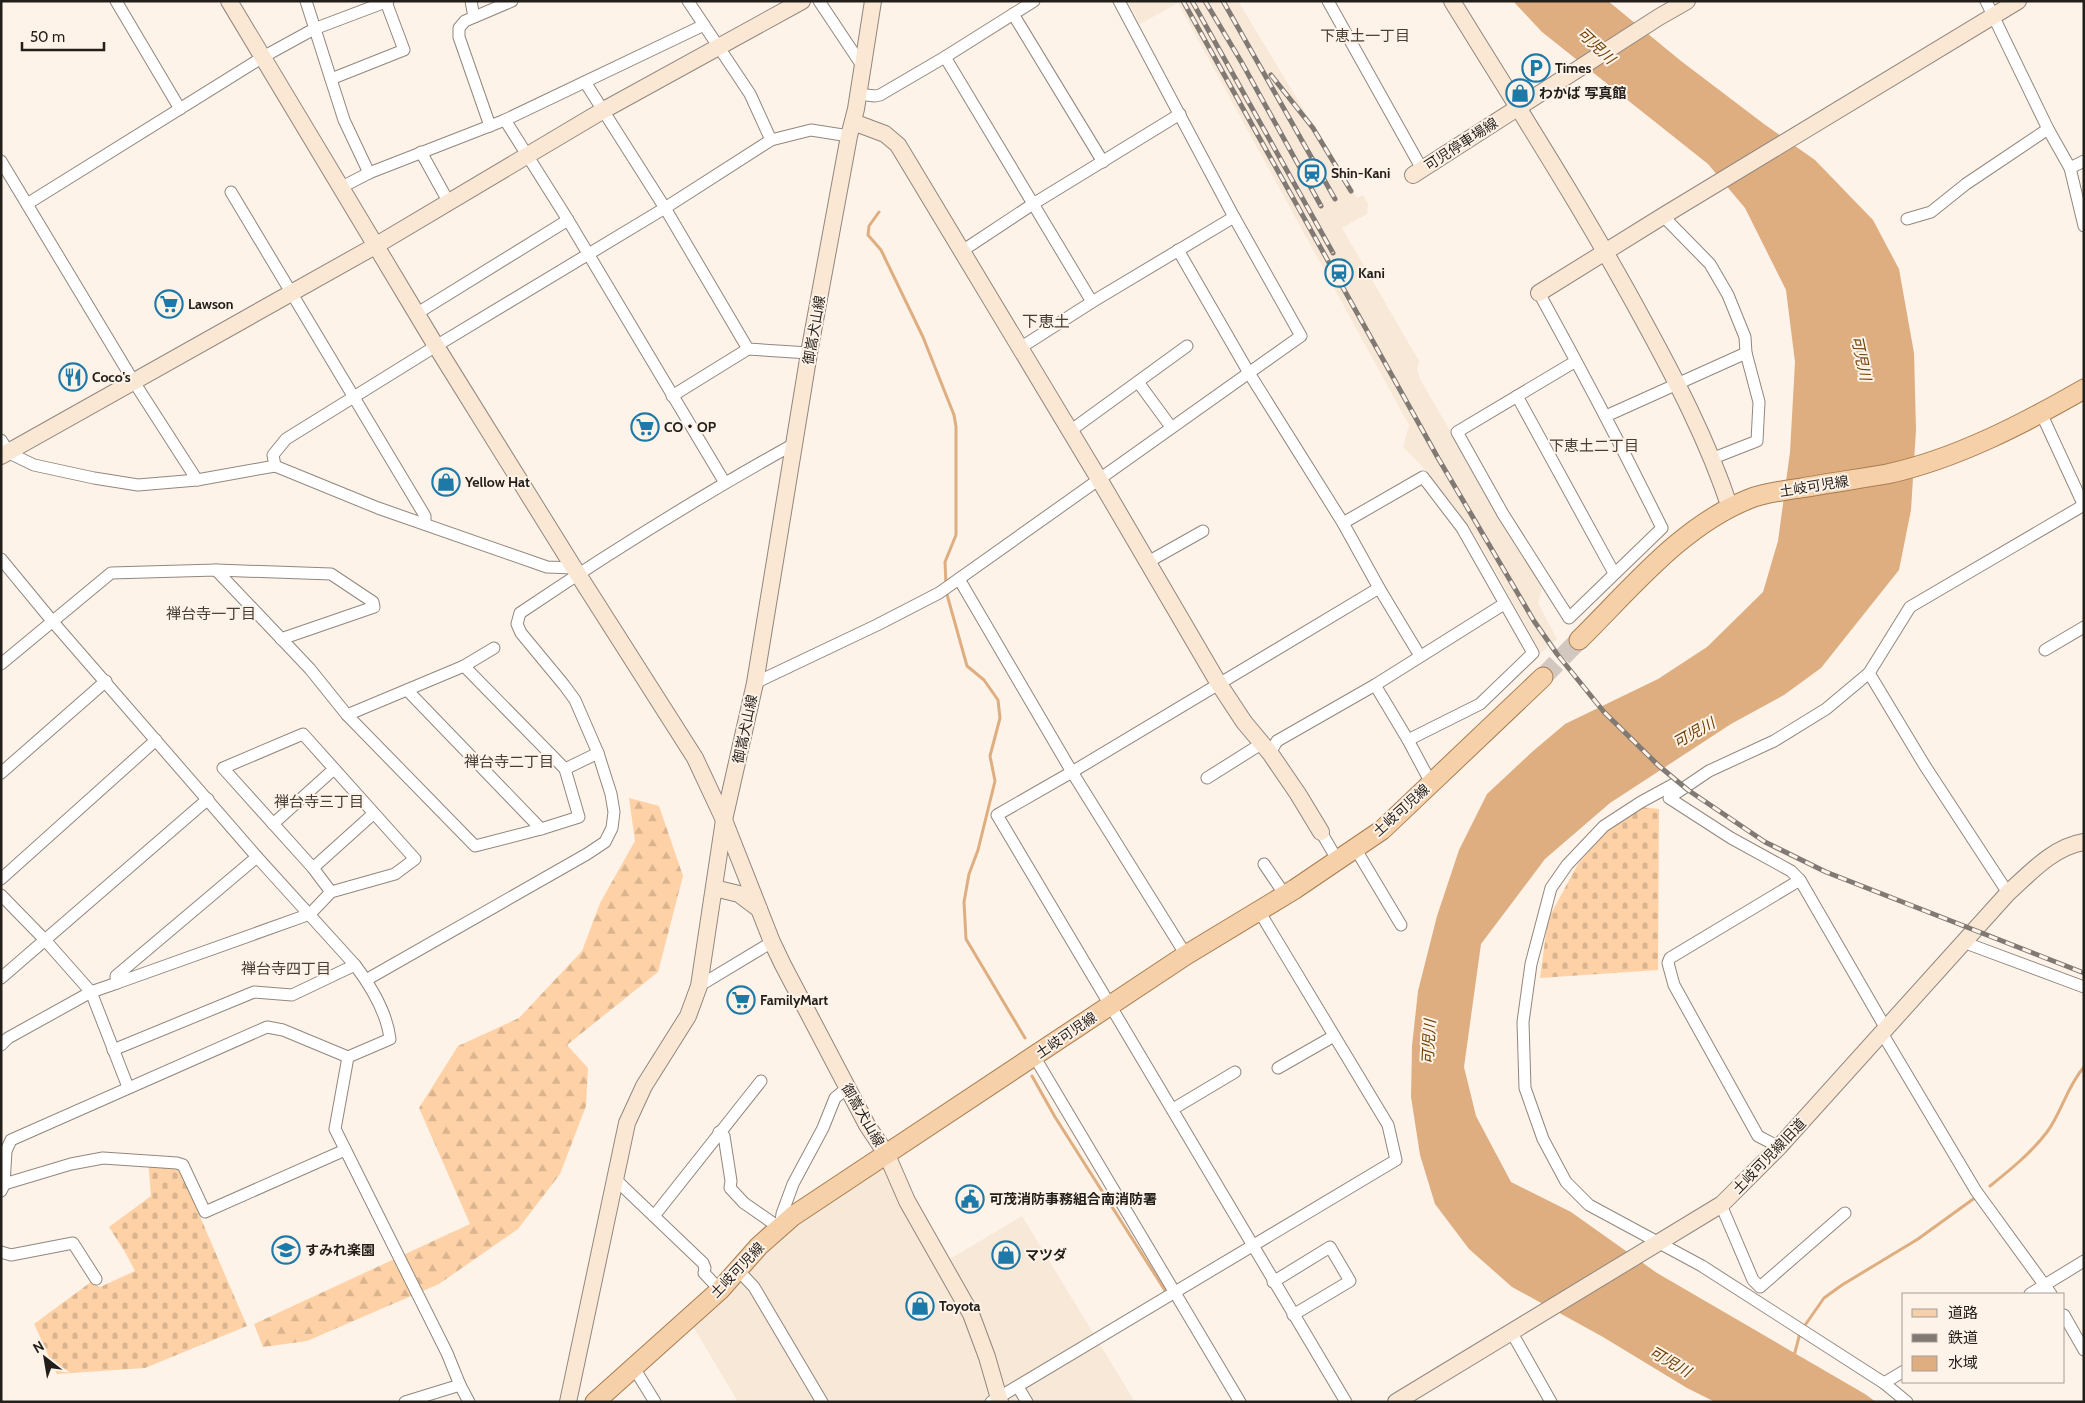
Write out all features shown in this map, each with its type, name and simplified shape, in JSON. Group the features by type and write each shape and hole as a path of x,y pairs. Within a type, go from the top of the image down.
{"main road":[{"name":"土岐可児線","path":"1579,640 1679,542 1730,508 1768,493 1888,473 1925,463 1966,448 2042,413 2084,389"},
{"name":"土岐可児線","path":"595,1402 720,1290 759,1246 793,1216 1109,1006 1259,912 1382,830 1543,677"}],"street":[{"path":"116,1 180,109"},
{"path":"229,1 416,314 695,758 724,820 699,986 688,1016 644,1086 627,1123 568,1402"},
{"path":"306,1 344,120 369,173"},
{"path":"471,1 474,17"},
{"path":"490,126 459,37 458,28 465,21 512,1"},
{"path":"688,1 750,94 771,140"},
{"path":"4,450 134,382 375,246 602,110 802,1"},
{"path":"820,1 863,67"},
{"name":"御嵩犬山線","path":"873,1 863,67 809,353 755,683 724,820 772,942 847,1088 867,1125 887,1155 907,1200 971,1314 987,1357 996,1400"},
{"path":"858,94 880,95 1034,1"},
{"path":"755,683 877,625 939,593 1301,336 1234,217 1119,1"},
{"path":"1328,1 1418,172"},
{"path":"1452,1 1606,251 1678,384 1730,508"},
{"name":"可児停車場線","path":"1418,172 1659,17 1687,1"},
{"path":"1576,361 1457,432 1503,514 1569,618 1662,528 1606,416 1539,293 1814,124 1990,8 2018,1"},
{"path":"27,204 314,28 387,2 404,50 331,79"},
{"path":"1990,8 2048,129 2070,168 2084,226"},
{"path":"1013,14 1103,162"},
{"path":"340,188 369,173 505,120 704,25"},
{"path":"945,57 1092,302"},
{"path":"585,82 665,208 748,349"},
{"path":"962,251 1032,204 1180,114"},
{"path":"505,120 568,220 725,482"},
{"path":"275,466 273,455 286,439 665,208 771,140 811,130 851,129 885,134 898,145 1099,479 1219,684 1244,722 1298,794 1338,860"},
{"path":"1907,219 1931,212 1966,184 2048,129"},
{"path":"420,152 448,202"},
{"path":"1,161 134,382 197,480"},
{"path":"2070,168 2084,161"},
{"path":"231,192 426,516 425,524"},
{"path":"1663,216 1710,264 1728,295 1745,336 1746,353 1759,402 1756,441 1711,459"},
{"path":"1020,348 1092,302 1234,217"},
{"path":"416,314 568,220"},
{"path":"1178,250 1249,373 1344,523 1379,588 1420,656"},
{"path":"1070,431 1187,346"},
{"path":"672,396 748,349 809,353"},
{"path":"1606,416 1746,353"},
{"path":"1138,382 1171,427"},
{"path":"1517,396 1614,573"},
{"path":"2042,413 2084,505 1910,607 1869,672 1826,709 1774,741 1709,771 1669,798 1731,838 1791,871 1800,880 1976,1190 2049,1290"},
{"path":"366,980 605,842 612,828 614,812 611,794 598,753 574,700 521,633 517,624 520,612 576,571 725,482 794,444"},
{"path":"4,450 34,465 138,485 197,480 275,466 378,508 547,567 576,571"},
{"path":"1344,523 1423,477 1462,528 1533,653 1480,704 1408,740"},
{"path":"1148,562 1203,531"},
{"path":"1,560 257,857 355,965 366,980 388,1026 390,1038 348,1057 283,1030 267,1027 11,1140 6,1151 2,1187 71,1164 103,1158 177,1163 183,1165 205,1212 346,1150"},
{"path":"216,570 310,669 347,715 475,846 579,817 565,770 464,666"},
{"path":"1,664 111,573 216,570 331,574 373,602 374,608 281,639"},
{"path":"959,579 1072,772 1186,956"},
{"path":"1346,1402 1252,1247 1173,1109 1109,1006 997,815 1379,588"},
{"path":"1207,778 1265,748 1375,685 1504,604"},
{"path":"2045,650 2084,627"},
{"path":"347,715 464,666 494,648"},
{"path":"1869,672 1926,766 2008,892"},
{"path":"1,774 106,681"},
{"path":"1375,685 1431,783"},
{"path":"407,690 541,829"},
{"path":"1,1045 8,1038 91,992 310,914 331,892 395,874 415,859 303,734 223,768 313,868 331,892"},
{"path":"1,880 156,740"},
{"path":"565,770 598,753"},
{"path":"273,824 334,769"},
{"path":"1674,784 1641,802 1604,826 1567,865 1551,888 1530,964 1523,1022 1525,1088 1542,1139 1566,1182 1589,1205 1702,1266 1884,1383 1907,1402"},
{"path":"1,978 208,799"},
{"path":"313,868 373,814"},
{"name":"土岐可児線旧道","path":"1396,1402 1721,1205 1779,1147 2008,892 2046,858 2074,844 2084,842"},
{"path":"1355,848 1401,925"},
{"path":"117,984 116,976 257,857"},
{"path":"1264,864 1285,895"},
{"path":"1779,1147 1758,1136 1674,985 1668,964 1670,958 1800,880"},
{"path":"714,888 739,894 759,909"},
{"path":"1,895 45,940 91,992 128,1087"},
{"path":"996,1400 1396,1160 1388,1125 1259,912"},
{"path":"699,986 772,942"},
{"path":"1963,942 2084,987"},
{"path":"113,1050 254,992 292,995 355,965"},
{"path":"1278,1068 1334,1036"},
{"path":"1034,1056 1240,1402"},
{"path":"348,1057 335,1129 470,1402"},
{"path":"1173,1109 1235,1072"},
{"path":"654,1216 761,1081"},
{"path":"719,1132 724,1136 731,1181 730,1188 744,1203 780,1228 782,1214 793,1184 823,1128 835,1098 847,1088"},
{"path":"615,1179 703,1263 704,1273 720,1290"},
{"path":"1721,1205 1753,1280 1760,1287 1845,1213"},
{"path":"1,1252 11,1255 73,1243 96,1279"},
{"path":"1273,1282 1330,1247 1350,1281 1293,1315"},
{"path":"2035,1293 2049,1290 2084,1261"},
{"path":"738,1270 754,1287 822,1402"},
{"path":"2065,1317 2084,1350"},
{"path":"1516,1330 1551,1402"},
{"path":"634,1368 655,1402"},
{"path":"1884,1383 1902,1372"},
{"path":"405,1402 460,1385"},
{"path":"1018,1387 1027,1402"}],"shaded area":[{"path":"1127,1 1238,1 1357,198 1363,195 1368,204 1367,214 1342,228 1419,361 1417,370 1421,381 1542,588 1538,603 1557,639 1541,653 1475,535 1421,465 1403,447 1409,425 1178,3 1140,24"},
{"path":"887,1155 943,1263 1022,1216 1135,1402 738,1402 688,1318 759,1246"}],"green space":[{"path":"629,798 659,806 683,876 658,972 567,1045 588,1068 586,1106 560,1174 518,1229 439,1284 307,1341 263,1347 254,1324 470,1224 419,1108 458,1046 519,1018 582,951 600,903 635,841"},
{"path":"1641,807 1659,809 1658,970 1540,978 1548,919 1578,864 1608,829"},
{"path":"148,1160 177,1163 247,1326 145,1368 57,1374 34,1324 91,1282 100,1287 135,1271 109,1227 151,1196"}],"water":[{"name":"可児川","path":"1513,1 1608,1 1681,61 1815,160 1873,220 1899,269 1914,353 1916,430 1911,510 1899,570 1821,668 1784,695 1731,724 1610,803 1545,859 1481,944 1464,1067 1476,1116 1511,1182 1571,1212 1657,1273 1876,1402 1715,1402 1687,1388 1603,1337 1512,1287 1469,1249 1435,1204 1420,1155 1411,1097 1412,1046 1418,991 1437,916 1459,850 1487,794 1565,724 1658,679 1707,647 1763,592 1778,541 1790,452 1795,362 1786,290 1745,208 1708,164 1542,32"}],"waterway":[{"path":"879,212 869,226 868,235 881,250 923,337 954,415 956,427 956,535 945,562 946,585"},
{"path":"946,591 967,666 984,680 998,700 1000,718 990,756 995,781 978,850 969,874 964,902 966,939 1025,1038"},
{"path":"1990,1186 2028,1154 2047,1132 2073,1082 2084,1067"},
{"path":"1032,1076 1055,1117 1166,1292"},
{"path":"1803,1328 1824,1298 1918,1239 1976,1197"},
{"path":"1794,1356 1800,1333"}],"tunnel":[{"path":"1543,677 1579,640"}],"railway":[{"path":"1183,1 1438,458 1534,621 1557,654 1604,712 1659,766 1688,790 1765,842 1826,872 2084,973"},
{"path":"1192,1 1333,253"},
{"path":"1205,1 1242,63 1321,206"},
{"path":"1223,1 1335,199"},
{"path":"1271,75 1313,128 1351,191"}],"place":[{"name":"Times","path":"1536,68"},
{"name":"わかば 写真館","path":"1520,93"},
{"name":"Shin-Kani","path":"1312,173"},
{"name":"Kani","path":"1339,273"},
{"name":"Lawson","path":"169,304"},
{"name":"Coco's","path":"73,377"},
{"name":"CO・OP","path":"645,427"},
{"name":"Yellow Hat","path":"446,482"},
{"name":"FamilyMart","path":"741,1000"},
{"name":"可茂消防事務組合南消防署","path":"970,1199"},
{"name":"すみれ楽園","path":"286,1250"},
{"name":"マツダ","path":"1006,1255"},
{"name":"Toyota","path":"920,1306"}],"district":[{"name":"下恵土一丁目","path":"1365,36"},
{"name":"下恵土","path":"1046,321"},
{"name":"下恵土二丁目","path":"1594,446"},
{"name":"禅台寺一丁目","path":"211,614"},
{"name":"禅台寺二丁目","path":"509,762"},
{"name":"禅台寺三丁目","path":"319,802"},
{"name":"禅台寺四丁目","path":"286,969"}]}
